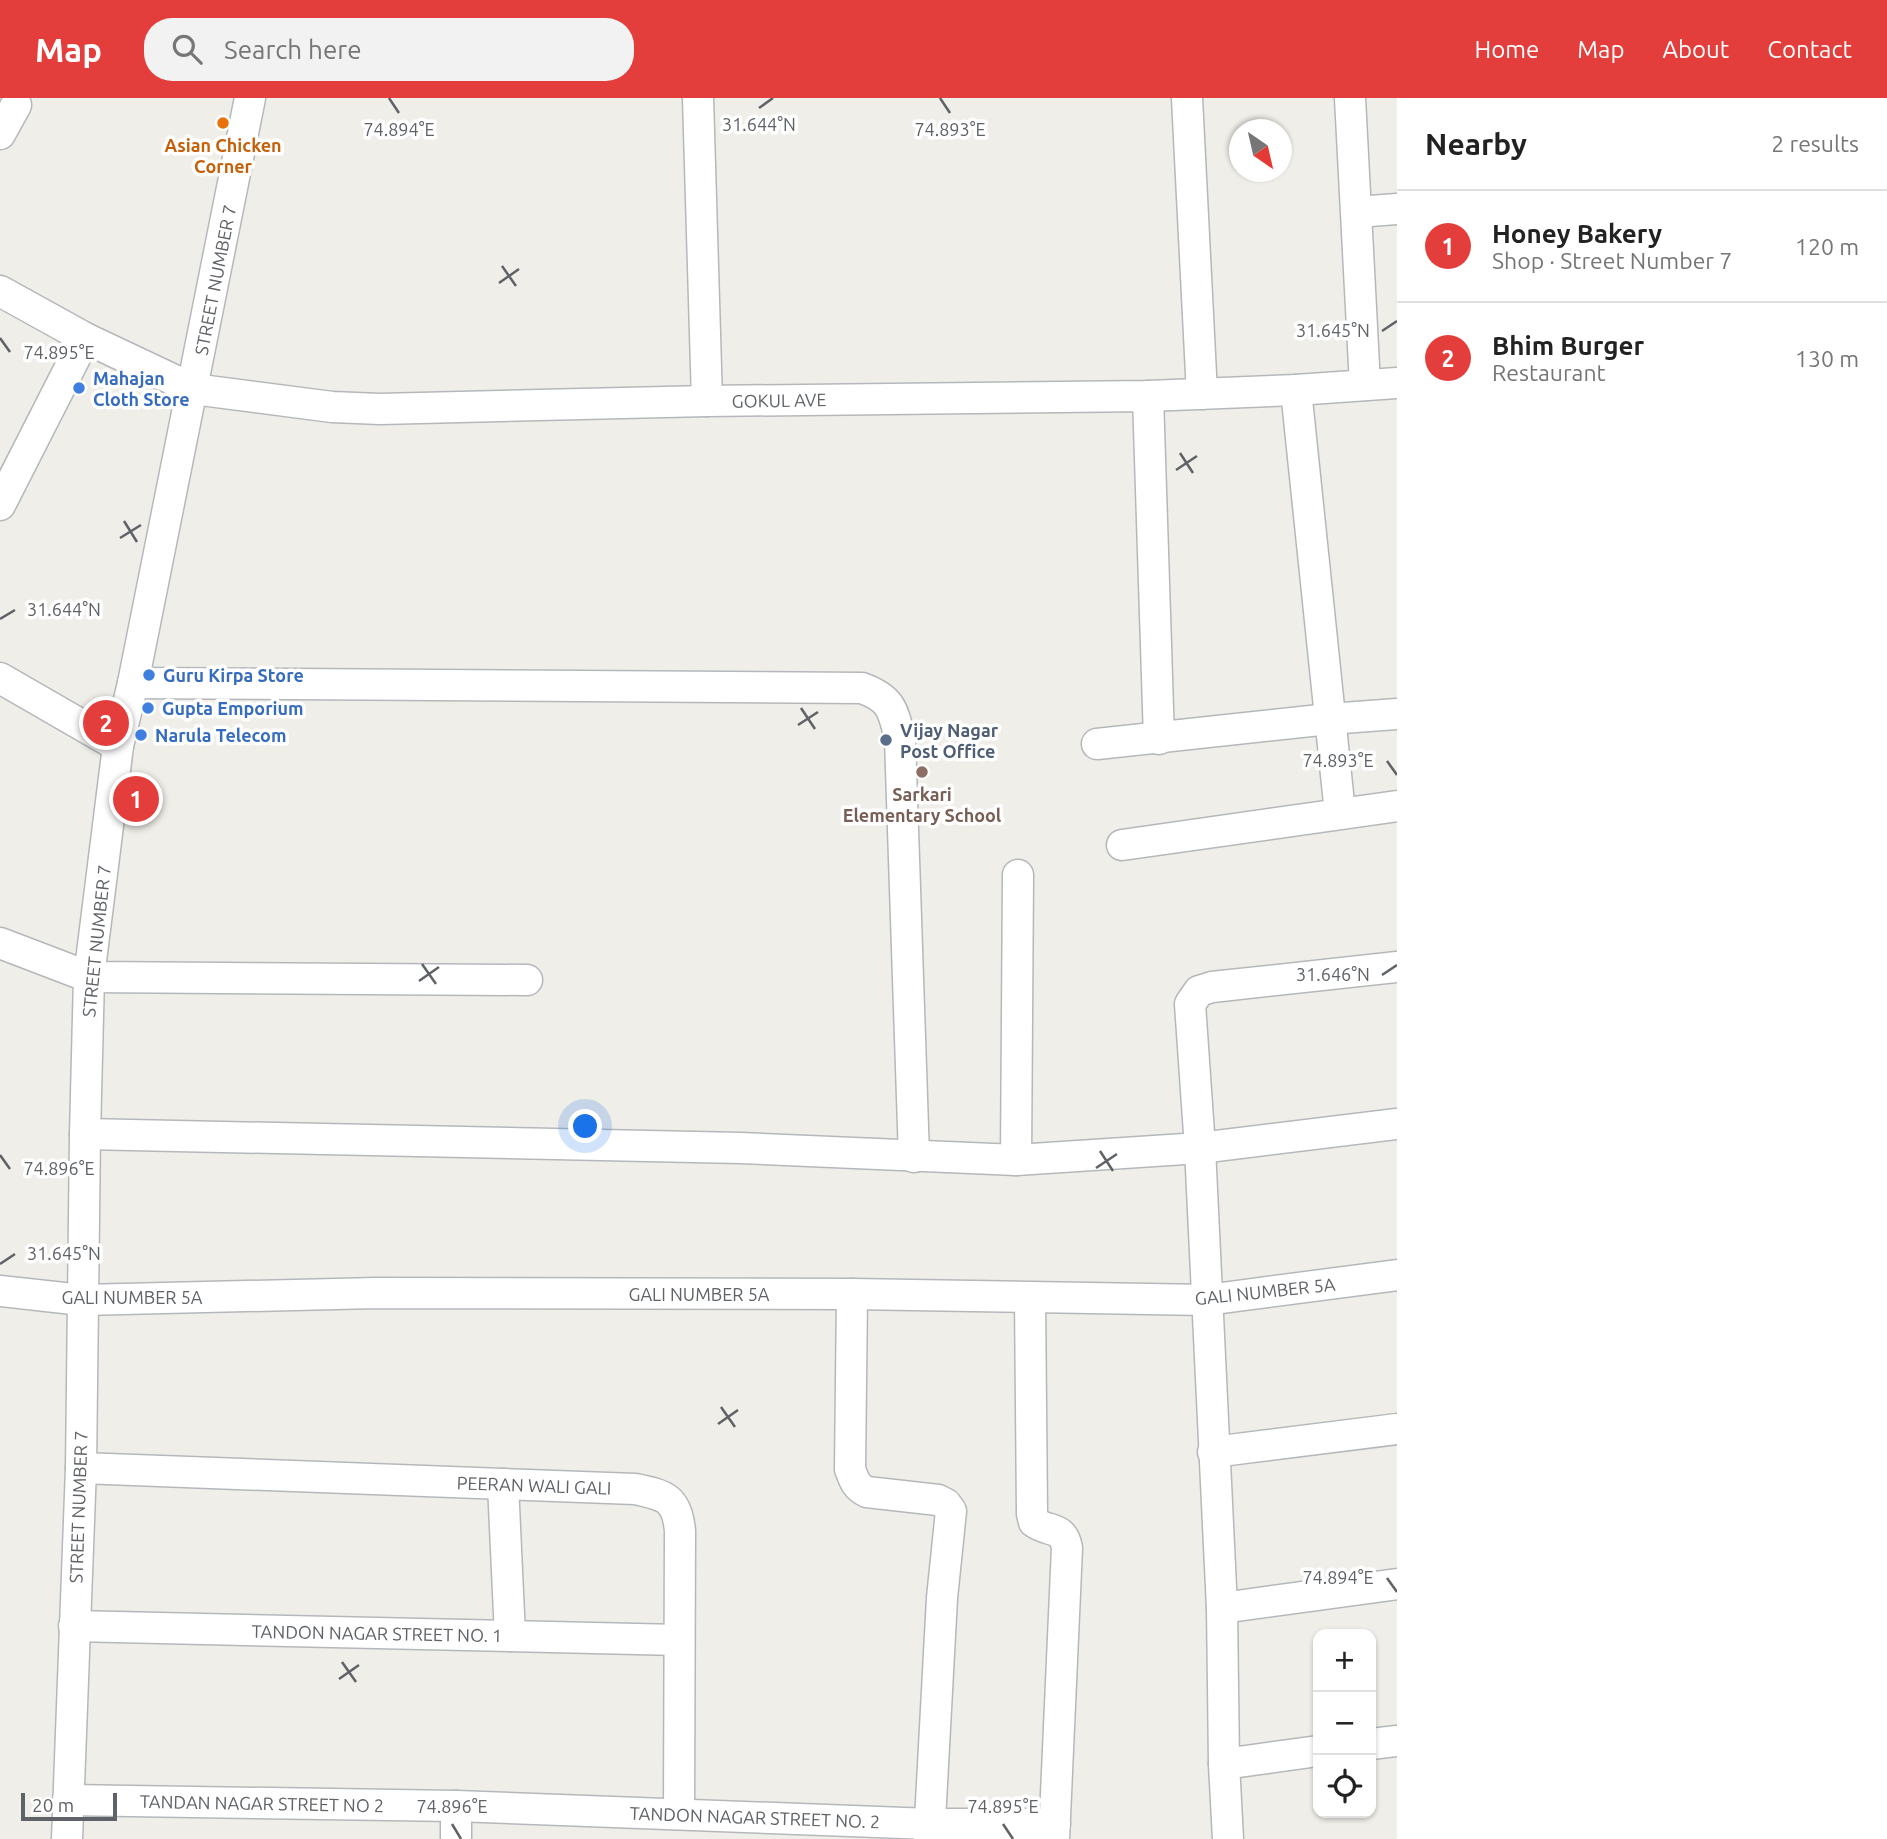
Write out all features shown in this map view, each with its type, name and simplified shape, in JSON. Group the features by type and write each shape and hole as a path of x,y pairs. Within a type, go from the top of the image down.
{"street":[{"name":"STREET NUMBER 7","path":"67,1839 81,1468 89,977 118,746 193,389 250,98"},
{"path":"698,98 707,401"},
{"path":"1187,98 1202,394"},
{"path":"1350,98 1365,385"},
{"path":"0,134 16,104"},
{"path":"1357,212 1397,209"},
{"name":"GOKUL AVE","path":"0,290 85,338 193,389 332,407 380,409 707,401 1148,396 1397,383"},
{"path":"0,505 85,338"},
{"path":"1296,390 1340,813"},
{"path":"1148,396 1159,739"},
{"path":"0,678 118,746"},
{"path":"133,683 862,688 887,700 900,739 914,1157"},
{"path":"1097,744 1397,714"},
{"path":"1122,845 1397,806"},
{"path":"1016,1160 1018,875"},
{"path":"0,943 89,977 527,979"},
{"path":"1228,1839 1222,1608 1200,1148 1189,1003 1199,991 1212,987 1397,967"},
{"path":"85,1134 741,1147 1016,1160 1200,1148 1397,1124"},
{"name":"GALI NUMBER 5A","path":"0,1291 82,1300 376,1293 852,1294 1207,1300 1397,1275"},
{"path":"852,1294 850,1469 854,1480 858,1488 867,1492 938,1500 946,1504 951,1511 942,1598 930,1832"},
{"path":"1030,1298 1032,1514 1034,1522 1041,1527 1056,1530 1063,1535 1067,1548 1054,1831"},
{"path":"1213,1452 1397,1429"},
{"name":"PEERAN WALI GALI","path":"81,1468 635,1489 656,1493 671,1501 678,1515 680,1531 679,1813"},
{"path":"503,1484 510,1636"},
{"path":"1222,1608 1397,1584"},
{"name":"TANDON NAGAR STREET NO. 1","path":"74,1626 679,1640"},
{"path":"1376,1743 1397,1741"},
{"path":"1224,1764 1313,1752"},
{"name":"TANDAN NAGAR STREET NO 2","path":"68,1800 456,1805"},
{"path":"456,1805 456,1839"},
{"name":"TANDON NAGAR STREET NO. 2","path":"456,1805 637,1825 679,1813 930,1832 1054,1831"}],"place":[{"name":"Asian Chicken Corner","path":"223,123"},
{"name":"Mahajan Cloth Store","path":"79,388"},
{"name":"Guru Kirpa Store","path":"149,675"},
{"name":"Gupta Emporium","path":"148,708"},
{"name":"Bhim Burger","path":"106,723"},
{"name":"Narula Telecom","path":"141,735"},
{"name":"Vijay Nagar Post Office","path":"886,740"},
{"name":"Sarkari Elementary School","path":"922,772"},
{"name":"Honey Bakery","path":"136,799"}]}
